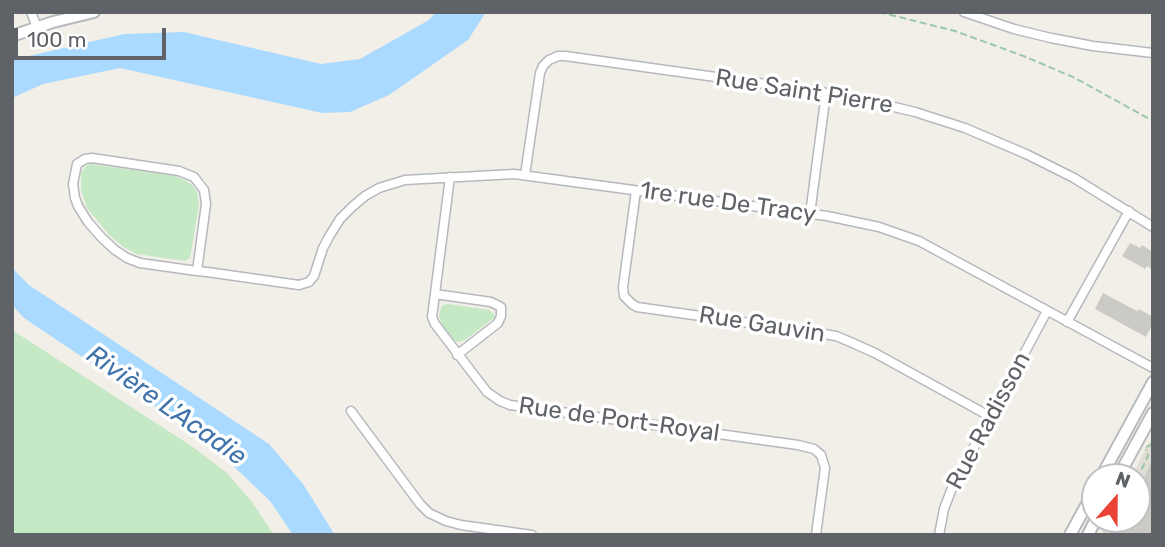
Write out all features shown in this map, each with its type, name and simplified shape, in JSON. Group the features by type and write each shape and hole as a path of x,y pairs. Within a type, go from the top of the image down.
{"street":[{"path":"31,12 37,27"},
{"path":"12,36 94,12"},
{"path":"964,12 1051,38 1153,53"},
{"name":"Rue Saint Pierre","path":"525,175 540,72 545,63 555,57 565,56 826,93 893,106 965,128 1019,150 1056,168 1153,227"},
{"path":"810,214 826,93"},
{"path":"92,158 174,170 197,180 204,190 206,204 197,271 140,263 111,247 88,222 75,198 73,178 79,162 92,158"},
{"name":"1re rue De Tracy","path":"197,271 299,285 309,282 317,271 323,248 332,230 345,214 365,196 379,188 398,182 450,177 525,175 810,214 864,224 906,236 1153,368"},
{"name":"Rue de Port-Royal","path":"450,177 433,321 487,392 505,403 814,449 825,464 816,535"},
{"name":"Rue Gauvin","path":"636,191 623,287 624,296 632,304 637,307 813,332 849,341 990,417"},
{"path":"1067,322 1129,211"},
{"path":"435,294 491,302 501,307 502,316 498,323 457,355"},
{"name":"Rue Radisson","path":"939,535 949,494 1047,311"},
{"path":"1109,463 1153,382"},
{"path":"351,411 429,513 461,525 532,535"},
{"path":"1126,463 1153,413"},
{"path":"1070,535 1081,515"}],"path":[{"path":"879,12 955,31 1026,57 1074,78 1153,121"},
{"path":"1145,448 1153,444"},
{"path":"1145,448 1153,451"},
{"path":"1145,448 1148,456 1145,463"}],"shaded area":[{"path":"1153,435 1153,535 1101,535 1151,533 1151,463 1138,463"}],"green space":[{"path":"90,164 171,175 192,185 197,192 199,205 190,258 185,261 137,254 110,236 87,208 81,190 81,173"},
{"path":"443,305 489,310 495,317 465,340 458,342 442,325 439,315"},
{"path":"12,330 193,447 227,473 252,502 274,535 12,535"}],"water":[{"path":"436,12 486,12 468,40 389,95 350,112 322,113 120,68 43,84 12,98 12,60 124,34 184,32 321,64 360,59 429,20"},
{"name":"Rivière L'Acadie","path":"12,268 29,285 269,444 303,484 335,535 293,535 270,501 225,458 188,428 24,318 12,305"}],"building":[{"path":"1130,243 1140,248 1142,245 1153,252 1153,270 1147,266 1145,269 1122,256"},
{"path":"1103,293 1153,317 1146,337 1095,309"},
{"path":"1153,458 1153,535 1118,535 1151,533 1151,463"}]}
